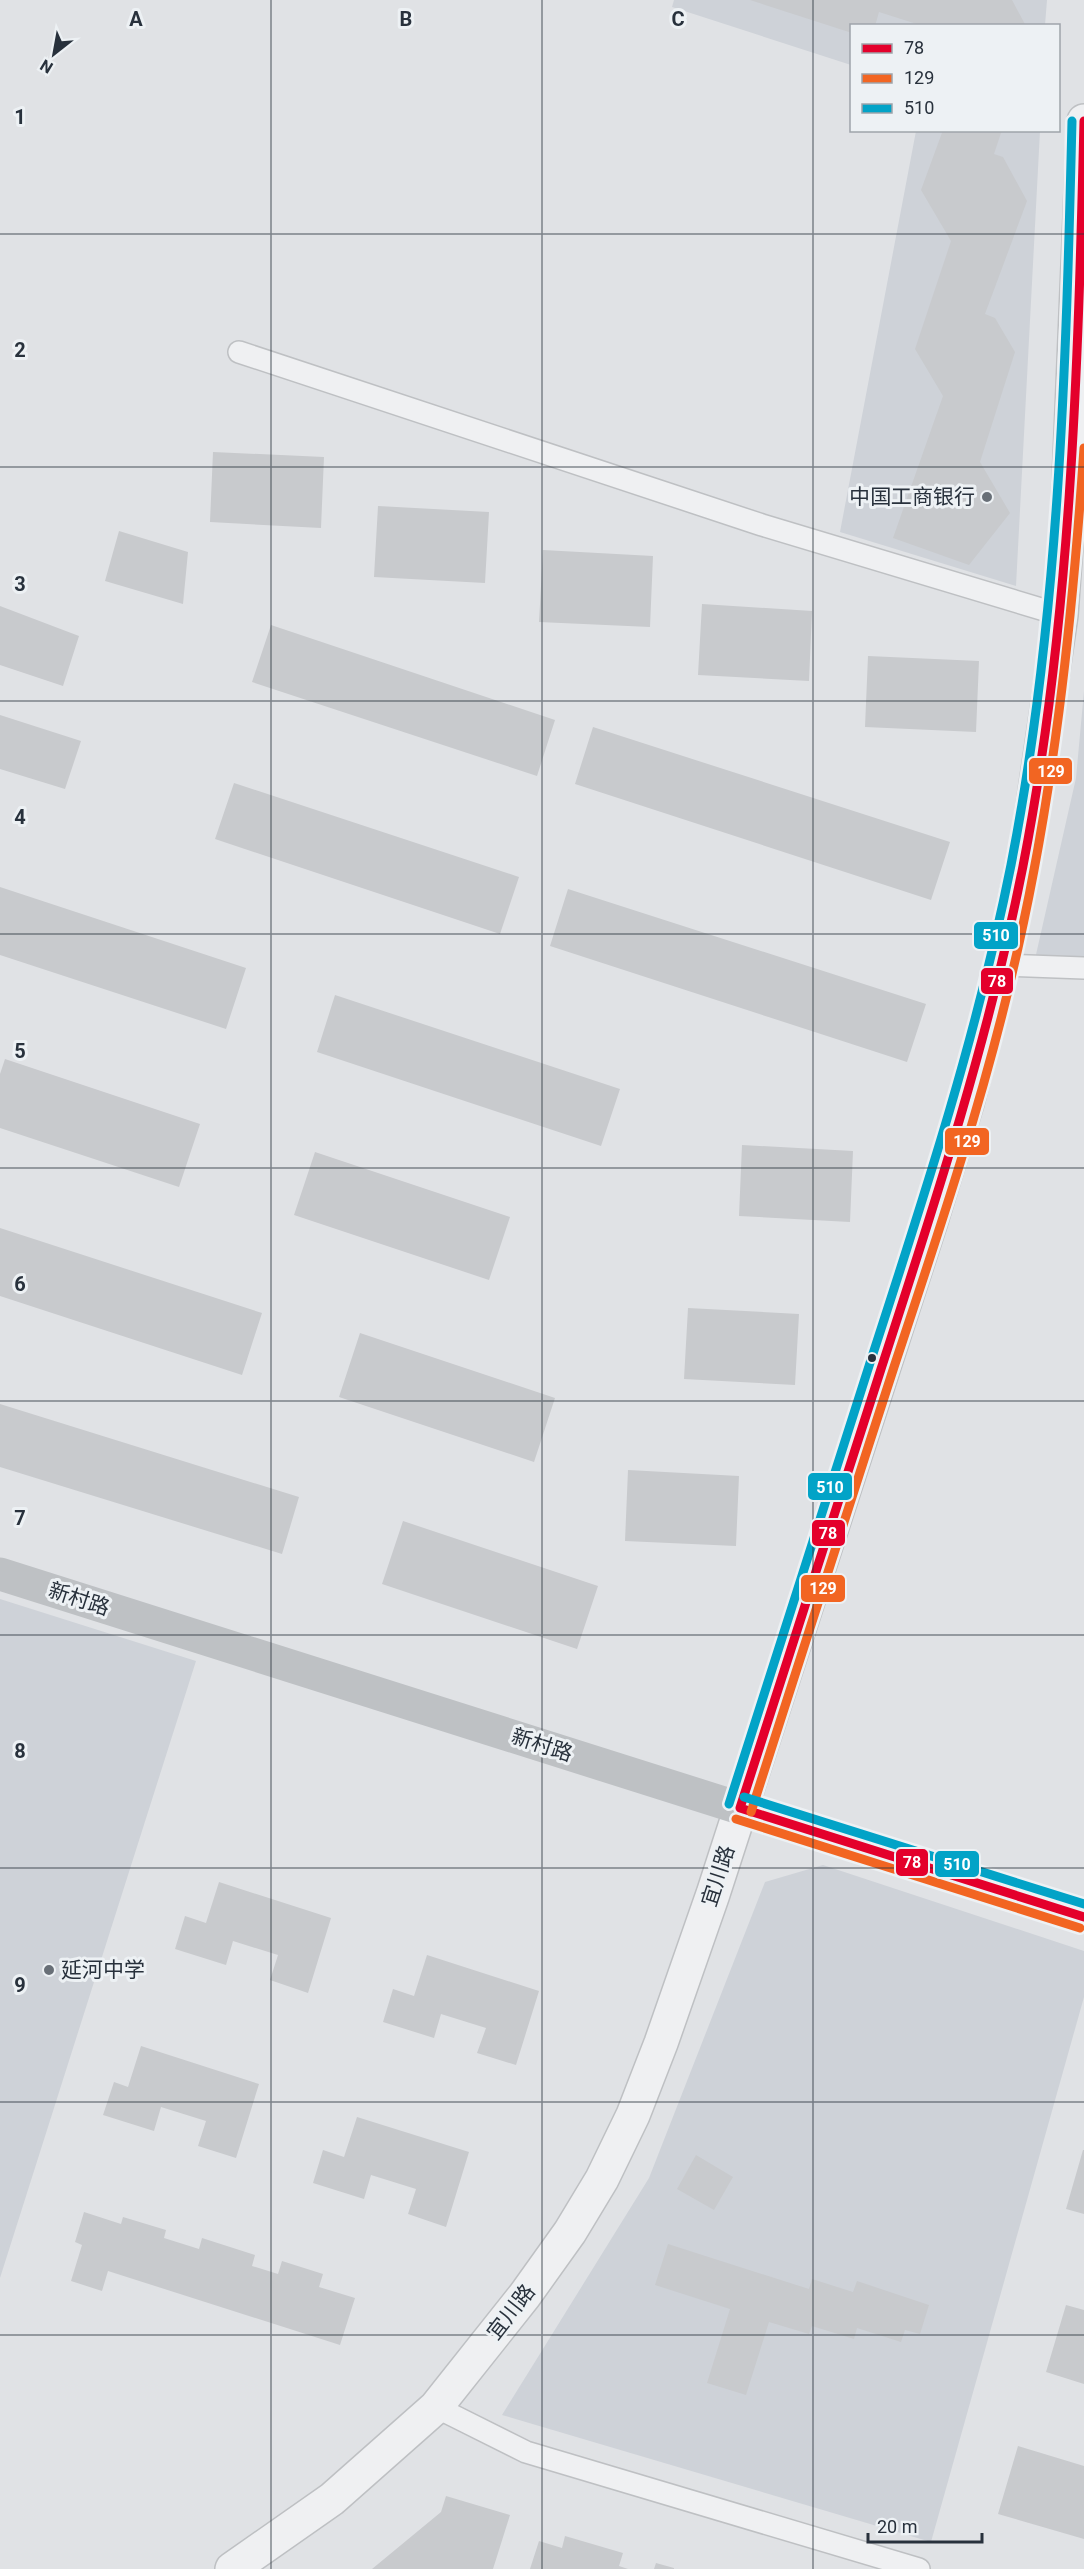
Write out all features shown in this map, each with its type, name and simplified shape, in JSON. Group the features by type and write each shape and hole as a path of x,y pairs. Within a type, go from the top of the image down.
{"main road":[{"name":"新村路","path":"0,1574 1084,1917"}],"street":[{"name":"宜川路","path":"232,2569 332,2499 436,2407 525,2295 570,2232 602,2179 633,2115 661,2043 930,1224 967,1103 1002,965 1029,833 1060,615 1069,508 1084,174 1084,121"}],"lane":[{"path":"239,352 762,525 1060,615"},
{"path":"1002,965 1084,968"},
{"path":"436,2407 526,2452 920,2569"}],"shaded area":[{"path":"674,0 1047,0 1045,24 850,24 850,65 672,7"},
{"path":"916,132 1040,132 1016,586 840,532"},
{"path":"1084,691 1084,961 1035,959 1076,778"},
{"name":"延河中学","path":"0,1599 196,1661 0,2278"},
{"path":"823,1865 1084,1951 1084,1997 931,2542 502,2415 649,2178 765,1882"}],"building":[{"path":"750,0 1012,0 1025,24 917,24 879,12 876,24 850,24 850,32"},
{"path":"942,132 1001,132 994,154 1003,157 1027,201 985,314 995,318 1015,352 980,462 1010,513 969,565 893,538 943,396 915,349 951,241 921,190"},
{"path":"213,452 324,457 321,528 210,522"},
{"path":"378,506 489,512 485,583 374,577"},
{"path":"119,531 188,552 183,604 105,581"},
{"path":"543,550 653,556 650,627 539,622"},
{"path":"702,604 812,611 809,681 698,675"},
{"path":"0,606 79,636 63,686 0,665"},
{"path":"271,625 555,720 537,776 252,682"},
{"path":"868,656 979,661 976,732 865,727"},
{"path":"0,715 81,741 65,789 0,769"},
{"path":"593,727 950,842 931,900 575,784"},
{"path":"234,783 519,877 500,934 215,839"},
{"path":"0,887 246,968 226,1029 0,955"},
{"path":"568,889 926,1004 907,1062 550,946"},
{"path":"335,995 620,1089 601,1146 317,1052"},
{"path":"5,1059 200,1124 179,1187 0,1128 0,1074"},
{"path":"742,1145 853,1151 850,1222 739,1216"},
{"path":"315,1152 510,1217 489,1280 294,1215"},
{"path":"0,1228 262,1313 242,1375 0,1296"},
{"path":"688,1308 799,1314 795,1385 684,1379"},
{"path":"360,1333 555,1398 534,1462 339,1397"},
{"path":"0,1404 299,1497 282,1554 0,1467"},
{"path":"628,1470 739,1476 736,1546 625,1541"},
{"path":"403,1521 598,1586 577,1649 382,1584"},
{"path":"219,1882 331,1918 308,1993 270,1980 278,1955 233,1941 226,1965 175,1949 185,1916 206,1923"},
{"path":"427,1955 539,1991 516,2065 477,2053 486,2028 441,2014 434,2038 383,2022 393,1989 414,1996"},
{"path":"141,2046 259,2084 236,2158 198,2146 206,2121 161,2107 154,2131 103,2115 114,2082 128,2087"},
{"path":"357,2117 469,2152 446,2227 408,2214 416,2189 371,2175 364,2199 313,2183 323,2150 344,2157"},
{"path":"1084,2150 1084,2214 1066,2209"},
{"path":"696,2155 733,2177 714,2210 677,2189"},
{"path":"84,2212 121,2224 123,2217 166,2230 164,2238 199,2249 202,2238 255,2255 252,2266 278,2274 282,2261 323,2274 319,2287 355,2298 340,2345 108,2271 102,2291 71,2281 82,2245 75,2242"},
{"path":"668,2244 809,2289 812,2279 853,2292 857,2281 929,2305 920,2334 905,2330 901,2342 857,2328 854,2339 812,2326 809,2334 769,2322 746,2395 707,2383 730,2309 655,2285"},
{"path":"1066,2305 1084,2310 1084,2384 1046,2372"},
{"path":"1018,2446 1084,2466 1084,2539 998,2514"},
{"path":"446,2496 510,2515 493,2569 372,2569 441,2512"},
{"path":"565,2536 623,2553 619,2566 628,2569 530,2569 539,2541 562,2548"},
{"path":"656,2563 674,2568 674,2569 654,2569"}],"transit line":[{"name":"510","path":"729,1804 948,1117 982,992 1011,865 1027,773 1050,587 1063,401 1072,121"},
{"name":"78","path":"740,1808 960,1120 994,994 1023,866 1039,774 1062,588 1075,402 1084,121"},
{"name":"129","path":"751,1812 958,1172 1000,1024 1026,909 1050,778 1067,647 1084,448"},
{"name":"510","path":"744,1797 1084,1904"},
{"name":"78","path":"740,1808 1084,1917"},
{"name":"129","path":"736,1819 1080,1928"}],"place":[{"name":"中国工商银行","path":"987,497"},
{"name":"延河中学","path":"49,1970"}]}
